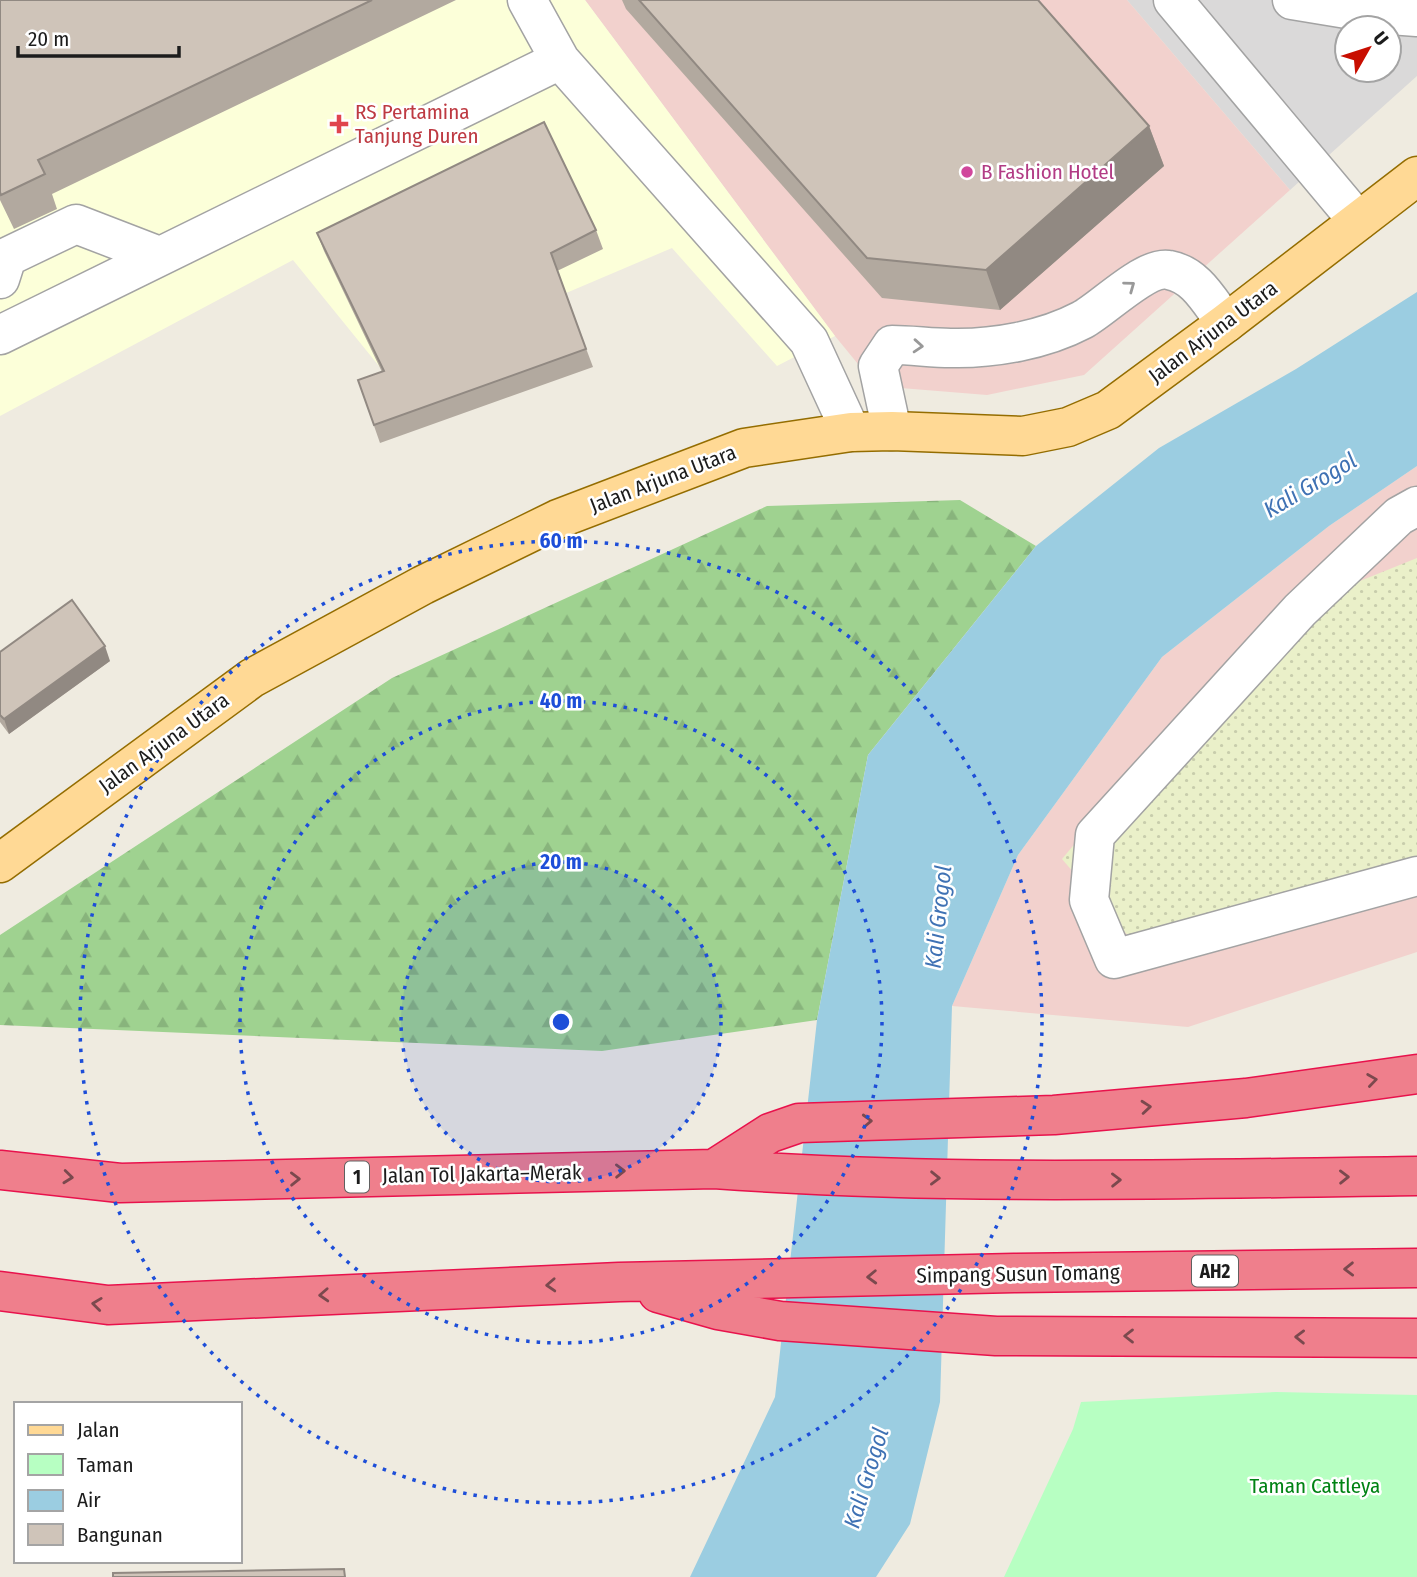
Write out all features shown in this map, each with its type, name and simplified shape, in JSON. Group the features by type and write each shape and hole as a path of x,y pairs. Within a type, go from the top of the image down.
{"highway":[{"path":"714,1169 770,1133 799,1123 1054,1115 1246,1098 1417,1074"},
{"path":"714,1169 794,1175 1048,1180 1417,1176"},
{"name":"Jalan Tol Jakarta–Merak","path":"0,1170 120,1183 714,1169"},
{"name":"Simpang Susun Tomang","path":"619,1282 1417,1268"},
{"path":"0,1291 108,1305 619,1282 718,1310 780,1321 996,1336 1417,1338"}],"main road":[{"name":"Jalan Arjuna Utara","path":"0,863 252,678 423,585 558,519 744,448 851,432 1023,436 1068,427 1108,410 1417,176"}],"street":[{"path":"527,0 560,60 809,341 851,432"},
{"path":"1174,0 1358,221"},
{"path":"1292,0 1377,14 1417,17"},
{"path":"0,335 560,60"},
{"path":"0,279 7,257 76,223 159,256"},
{"path":"892,431 878,366 892,345 953,348 988,346 1033,338 1083,320 1142,277 1167,269 1191,278 1226,323"},
{"path":"1417,506 1399,516 1300,610 1095,835 1089,900 1114,959 1417,876"}],"shaded area":[{"name":"RS Pertamina Tanjung Duren","path":"0,0 585,0 835,336 777,366 672,248 383,371 293,260 0,416"},
{"path":"585,0 1127,0 1290,190 1084,375 987,395 876,386 835,336"},
{"path":"1127,0 1417,0 1417,76 1290,190"},
{"path":"1417,466 1417,952 1188,1027 952,1006 1018,855 1162,657 1329,526"},
{"path":"1417,558 1417,871 1130,938 1062,859 1208,685 1355,583"}],"green space":[{"path":"960,500 1036,546 868,755 817,1020 602,1051 0,1025 0,935 392,678 767,506"},
{"name":"Taman Cattleya","path":"1276,1392 1417,1395 1417,1577 1004,1577 1073,1429 1081,1402"}],"water":[{"name":"Kali Grogol","path":"1417,292 1417,466 1329,526 1162,657 1018,855 952,1006 940,1402 910,1524 876,1577 690,1577 775,1397 817,1020 868,755 1036,546 1159,448 1296,369"}],"building":[{"path":"0,0 372,0 38,160 45,174 1,195"},
{"path":"639,0 1038,0 1149,126 986,270 867,258"},
{"path":"544,122 596,230 551,253 586,349 374,425 358,380 384,371 317,233"},
{"path":"72,600 105,646 4,719 0,715 0,652"},
{"path":"344,1569 345,1577 113,1577 113,1573"}],"place":[{"name":"RS Pertamina Tanjung Duren","path":"339,124"},
{"name":"B Fashion Hotel","path":"967,172"}]}
